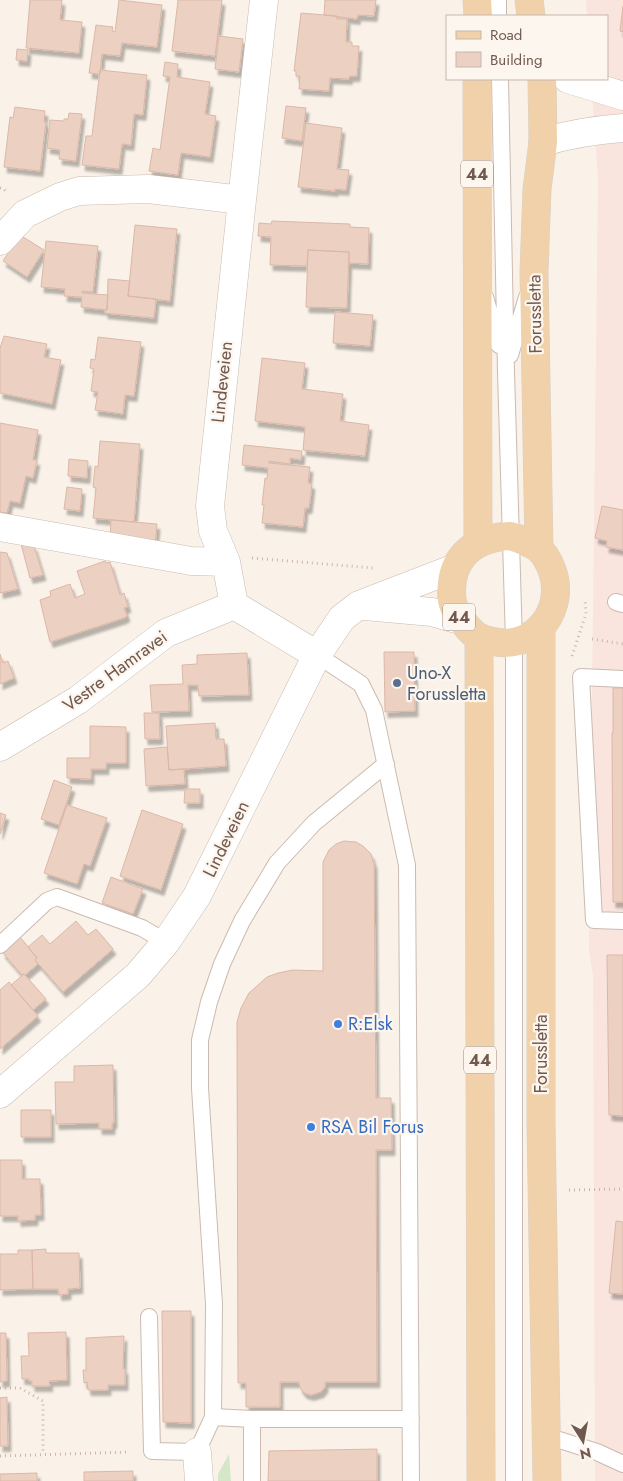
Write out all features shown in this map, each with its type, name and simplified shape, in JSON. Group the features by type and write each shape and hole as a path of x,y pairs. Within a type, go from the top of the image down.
{"main road":[{"path":"477,0 478,15"},
{"path":"529,0 531,15"},
{"name":"44","path":"477,80 478,543"},
{"name":"Forussletta","path":"539,549 534,272 536,189 543,142 542,80"},
{"path":"455,568 465,553 478,543 494,537 510,536 526,541 539,549 549,561 557,581 556,602 546,622 540,628 514,642"},
{"name":"44","path":"455,568 451,585 453,603 470,629 481,1481"},
{"name":"Forussletta","path":"540,628 541,1122 547,1481"},
{"name":"44","path":"470,629 499,642 514,642"}],"street":[{"name":"Lindeveien","path":"234,605 226,562 213,531 210,506 264,0"},
{"path":"571,80 623,96"},
{"path":"543,142 568,135 623,128"},
{"path":"0,241 25,214 60,197 79,191 148,189 242,200"},
{"path":"0,527 191,561 226,562"},
{"name":"Lindeveien","path":"0,1094 138,975 166,942 198,896 317,655 342,618 359,605 455,568"},
{"path":"234,605 317,655"},
{"name":"Vestre Hamravei","path":"0,747 78,700 166,633 234,605"},
{"path":"359,605 432,612 470,629"},
{"path":"197,1452 199,1481"}],"lane":[{"path":"498,0 498,15"},
{"path":"500,80 514,642 514,1481"},
{"path":"478,269 506,372"},
{"path":"506,372 534,272"},
{"path":"317,655 361,684 374,710 407,865 411,1481"},
{"path":"623,679 581,677 594,920 623,921"},
{"path":"149,1317 152,1451 197,1452 213,1418 214,1304 200,1088 200,1040 209,1002 222,964 242,921 277,863 314,823 386,764"},
{"path":"0,944 47,901 57,897 142,928 166,942"},
{"path":"213,1418 411,1419"},
{"path":"252,1419 252,1481"},
{"path":"547,1436 597,1452 623,1464"}],"path":[{"path":"226,562 254,558 376,568"},
{"path":"592,639 623,644"},
{"path":"564,1190 623,1189"},
{"path":"0,1388 20,1388 43,1401 43,1454"},
{"path":"0,1456 152,1451"}],"shaded area":[{"path":"586,0 623,0 623,1481 595,1481 593,976 589,951 598,179 591,80 608,80 608,15 587,15"}],"green space":[{"path":"229,1454 231,1481 218,1481 218,1474"}],"building":[{"path":"30,0 62,0 60,20 82,22 79,53 26,48"},
{"path":"119,0 162,5 157,47 122,43 120,56 102,54 100,74 89,73 96,25 113,27 112,31 115,32"},
{"path":"178,0 222,0 215,56 172,51"},
{"path":"325,0 376,0 374,16 358,15 357,19 324,15"},
{"path":"623,6 623,32 620,31"},
{"path":"301,13 337,16 337,19 347,19 346,42 352,42 352,46 359,46 357,76 350,76 349,79 330,78 329,91 299,89 300,76 296,76 296,71 294,71"},
{"path":"219,36 243,39 239,72 215,69"},
{"path":"17,49 28,50 27,61 16,60"},
{"path":"165,62 178,64 177,77 210,82 205,114 216,116 210,157 181,153 178,175 149,171 153,148 160,150 170,77 163,76"},
{"path":"100,70 147,75 143,115 134,114 131,145 122,144 119,169 82,165 86,136 92,136"},
{"path":"286,106 306,108 302,141 282,138"},
{"path":"15,107 45,111 44,122 46,122 40,171 4,167 10,117 13,118"},
{"path":"69,113 82,114 76,161 59,159 60,150 47,148 50,120 64,121 64,119 68,119"},
{"path":"306,123 342,128 337,169 349,170 346,190 335,189 335,191 298,187"},
{"path":"272,221 350,224 350,227 369,228 368,264 349,263 349,252 308,250 307,266 270,265 271,237 258,236 259,223 271,224"},
{"path":"135,225 177,229 170,301 128,296"},
{"path":"20,235 44,250 27,277 3,261"},
{"path":"46,241 98,246 93,292 82,291 82,293 108,295 107,310 81,307 82,297 64,296 65,289 41,287"},
{"path":"308,250 349,252 347,308 306,307"},
{"path":"108,279 130,281 128,296 156,299 154,318 105,313 105,310 107,310"},
{"path":"335,312 373,315 370,346 333,343"},
{"path":"4,336 47,344 44,357 61,360 52,404 0,393 0,348"},
{"path":"98,337 141,342 134,396 125,395 123,414 95,410 98,392 91,391 94,369 90,368 91,359 95,360"},
{"path":"262,358 305,363 302,389 343,394 340,421 369,425 365,456 303,450 305,427 255,421"},
{"path":"0,423 38,430 33,460 37,460 33,478 26,476 20,503 10,501 7,513 0,512"},
{"path":"100,441 140,444 134,522 93,518 96,488 93,487 95,466 98,467"},
{"path":"244,445 302,451 301,460 290,458 290,464 269,461 269,463 310,467 308,483 312,484 309,508 305,508 303,527 262,523 264,505 262,505 268,468 242,465"},
{"path":"69,459 88,461 87,478 68,476"},
{"path":"67,487 82,489 80,511 64,509"},
{"path":"602,506 623,510 623,550 606,547 607,541 595,538"},
{"path":"111,520 157,524 155,545 110,541"},
{"path":"20,540 34,546 43,575 30,578"},
{"path":"0,552 7,553 18,589 0,593"},
{"path":"105,561 106,563 110,562 120,595 124,593 128,607 124,608 127,616 50,642 40,600 51,596 50,591 70,584 75,598 85,594 77,571"},
{"path":"384,652 414,652 415,711 385,712"},
{"path":"247,653 249,695 199,696 198,685 188,685 189,711 152,712 150,685 183,684 182,665 197,664 197,655"},
{"path":"0,654 3,663 8,661 14,678 0,684"},
{"path":"613,688 623,688 623,902 613,902"},
{"path":"144,713 159,713 160,739 145,739"},
{"path":"215,723 216,739 224,739 226,766 169,770 166,726"},
{"path":"90,726 126,727 126,763 106,763 106,769 91,769 91,779 67,778 67,758 90,758"},
{"path":"167,747 169,770 184,769 185,784 146,786 144,749"},
{"path":"54,780 72,787 59,825 41,819"},
{"path":"185,789 200,789 200,803 184,803"},
{"path":"67,805 107,818 90,866 84,864 77,884 44,873"},
{"path":"142,810 183,824 161,890 120,876"},
{"path":"0,813 6,815 0,834"},
{"path":"344,841 356,842 363,846 371,854 374,864 376,1098 391,1098 392,1150 376,1150 377,1382 325,1382 325,1387 321,1392 311,1395 304,1393 300,1388 299,1382 280,1382 280,1407 246,1407 246,1383 238,1383 237,1022 241,1008 249,993 267,977 293,970 323,971 323,862 329,850 336,844"},
{"path":"111,877 143,889 133,914 102,903"},
{"path":"76,921 88,935 96,929 113,949 63,992 35,960 37,958 28,947 42,935 50,944"},
{"path":"20,937 37,958 35,960 38,964 25,975 22,975 2,952"},
{"path":"607,955 623,955 623,1116 609,1115"},
{"path":"24,974 46,999 33,1010 11,985"},
{"path":"9,982 38,1016 0,1049 0,990"},
{"path":"113,1065 114,1123 112,1123 112,1129 99,1129 99,1123 56,1124 55,1082 74,1082 74,1066"},
{"path":"21,1110 51,1110 51,1137 21,1137"},
{"path":"0,1160 22,1160 22,1179 40,1179 41,1215 35,1215 35,1220 18,1221 18,1216 0,1216"},
{"path":"616,1221 623,1222 623,1294 609,1293"},
{"path":"46,1249 46,1253 79,1253 80,1288 68,1289 68,1294 59,1295 58,1289 33,1289 32,1250"},
{"path":"18,1250 32,1250 33,1289 0,1290 0,1254 18,1254"},
{"path":"162,1311 191,1311 191,1423 163,1422"},
{"path":"66,1332 67,1380 49,1381 50,1386 32,1386 32,1381 22,1379 21,1356 29,1356 28,1333"},
{"path":"0,1333 6,1333 7,1381 0,1382"},
{"path":"124,1336 123,1369 125,1369 125,1385 108,1385 108,1390 88,1390 87,1382 84,1383 83,1370 86,1370 86,1338"},
{"path":"7,1397 8,1446 0,1446 0,1398"},
{"path":"377,1449 377,1481 268,1481 269,1451"},
{"path":"133,1471 133,1481 84,1481 84,1472"},
{"path":"37,1473 37,1481 0,1481 0,1474"}],"place":[{"name":"Uno-X Forussletta","path":"397,683"},
{"name":"R:Elsk","path":"338,1024"},
{"name":"RSA Bil Forus","path":"311,1127"}]}
